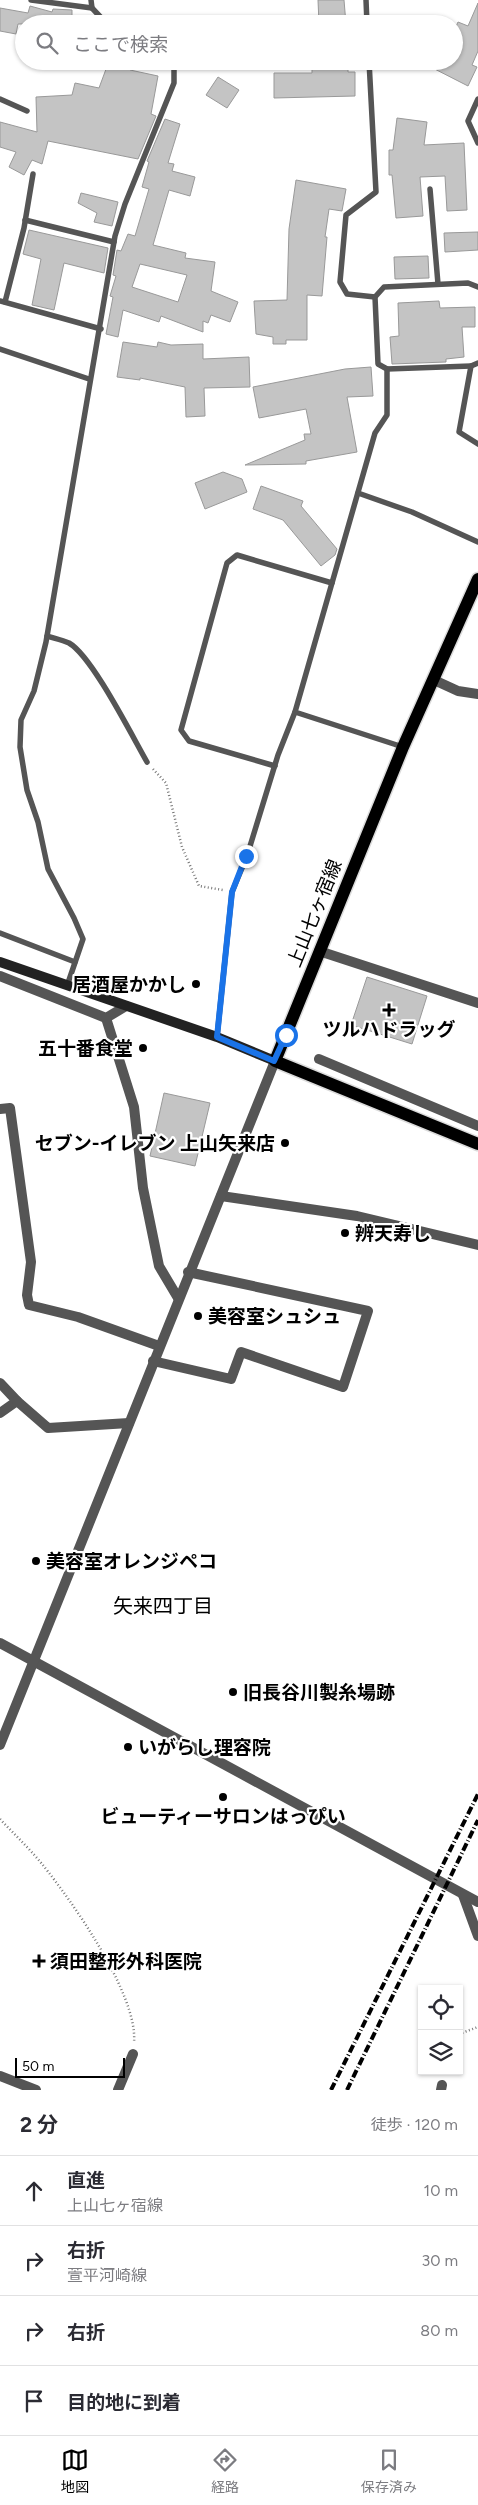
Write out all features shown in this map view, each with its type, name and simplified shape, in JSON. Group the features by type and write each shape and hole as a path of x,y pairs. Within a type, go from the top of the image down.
{"main road":[{"name":"上山七ヶ宿線","path":"274,1061 403,747 478,579"},
{"path":"0,962 217,1037 478,1144"}],"street":[{"path":"434,680 458,691 478,694"},
{"path":"319,951 478,1003"},
{"path":"0,976 106,1018"},
{"path":"106,1018 126,1006"},
{"path":"106,1018 134,1107 142,1188 159,1266 178,1298"},
{"path":"319,1060 478,1126"},
{"path":"0,1745 32,1660 274,1061"},
{"path":"0,1109 10,1108 31,1262 27,1295 29,1305 78,1317 159,1346"},
{"path":"220,1196 357,1216 478,1245"},
{"path":"152,1361 230,1379 241,1352 343,1387 368,1311 188,1272"},
{"path":"0,1383 17,1401 48,1428 128,1423"},
{"path":"0,1413 17,1401"},
{"path":"0,1643 478,1902"},
{"path":"463,1895 478,1936"},
{"path":"118,2090 133,2054"},
{"path":"0,2076 36,2090"}],"lane":[{"path":"31,0 92,8"},
{"path":"91,0 92,8 99,15"},
{"path":"366,0 367,15"},
{"path":"67,986 83,939 48,868 38,822 27,790 20,747 21,720 34,690 47,636 89,379 101,329 114,242 125,204 174,83 174,70"},
{"path":"369,70 376,192 346,215 340,282 347,294 376,297"},
{"path":"0,99 27,111"},
{"path":"478,99 468,121 478,144"},
{"path":"33,174 25,220 3,302 101,329"},
{"path":"430,189 438,284"},
{"path":"25,220 114,242"},
{"path":"478,286 468,283 384,287 376,297 378,364 388,369 471,366 478,363"},
{"path":"0,349 89,379"},
{"path":"471,366 459,432 478,444"},
{"path":"217,1037 232,892 295,712 375,433 387,416 388,369"},
{"path":"358,493 412,512 478,542"},
{"path":"275,766 189,741 181,730 226,563 237,555 332,583"},
{"path":"47,636 68,643 80,653 114,703 147,762"},
{"path":"295,712 403,747"},
{"path":"0,933 75,962"}],"path":[{"path":"147,762 166,783 182,847 199,886 232,892"},
{"path":"0,1818 42,1864 89,1930 125,1996 135,2031 133,2054"},
{"path":"463,2033 478,2027"}],"building":[{"path":"318,0 344,0 345,15 319,15"},
{"path":"478,3 478,51 472,65 477,67 468,86 437,70 463,70 463,24 468,26"},
{"path":"30,6 52,12 53,9 72,10 72,15 15,15 15,34 0,31 0,8 28,13"},
{"path":"106,70 130,70 158,76 151,114 156,116 138,159 48,141 42,164 32,160 24,175 9,167 16,152 0,147 0,122 37,132 36,97 72,95 75,83 99,88"},
{"path":"312,70 348,70 348,72 355,72 355,96 274,98 274,73 312,73"},
{"path":"218,77 239,90 227,108 206,95"},
{"path":"397,118 427,122 424,145 464,143 467,210 447,211 445,176 420,177 423,216 396,218 392,175 389,175 389,150 393,150"},
{"path":"165,119 180,124 168,163 174,164 172,171 195,177 190,196 169,190 153,245 186,253 185,258 215,262 211,291 238,302 230,322 211,315 208,323 203,321 203,332 161,316 159,322 123,310 118,337 106,334 113,297 110,296 116,276 113,275 117,250 121,251 128,234 135,236 149,189 142,187 149,162 147,161","holes":["140,264 187,275 178,302 132,287"]},
{"path":"296,180 346,189 342,211 329,209 325,237 327,237 322,296 307,295 307,340 286,340 286,344 273,344 273,337 256,334 254,301 287,300 289,229"},
{"path":"81,193 118,202 112,226 94,222 97,213 78,203"},
{"path":"29,230 108,248 104,273 64,263 54,310 32,305 41,259 23,254"},
{"path":"478,232 478,250 445,252 444,233"},
{"path":"428,256 429,278 395,279 394,257"},
{"path":"439,301 440,308 475,307 475,327 462,327 464,357 446,359 446,362 392,364 390,337 399,336 398,303"},
{"path":"123,342 157,347 158,342 171,345 203,344 203,359 249,357 250,387 204,388 205,416 186,417 185,387 140,378 140,380 117,377"},
{"path":"371,367 373,396 347,397 357,452 306,461 306,464 245,465 305,440 304,434 311,434 306,409 259,418 253,387 345,369"},
{"path":"223,472 242,479 247,492 205,509 195,483"},
{"path":"261,486 303,501 301,506 337,549 335,555 321,566 283,520 253,509"},
{"name":"ツルハドラッグ","path":"367,977 427,996 412,1044 351,1025"},
{"path":"164,1093 210,1103 195,1166 150,1156"}],"railway":[{"path":"331,2090 478,1794"},
{"path":"347,2090 478,1820"}],"place":[{"name":"居酒屋かかし","path":"196,984"},
{"name":"ツルハドラッグ","path":"389,1010"},
{"name":"五十番食堂","path":"143,1048"},
{"name":"セブン-イレブン 上山矢来店","path":"285,1143"},
{"name":"辨天寿し","path":"345,1233"},
{"name":"美容室シュシュ","path":"198,1316"},
{"name":"美容室オレンジペコ","path":"36,1561"},
{"name":"旧長谷川製糸場跡","path":"233,1692"},
{"name":"いがらし理容院","path":"128,1747"},
{"name":"ビューティーサロンはっぴい","path":"223,1797"},
{"name":"須田整形外科医院","path":"39,1961"}],"district":[{"name":"矢来四丁目","path":"163,1606"}],"route":[{"path":"246,856 232,892 217,1037 274,1061 286,1035"}]}
